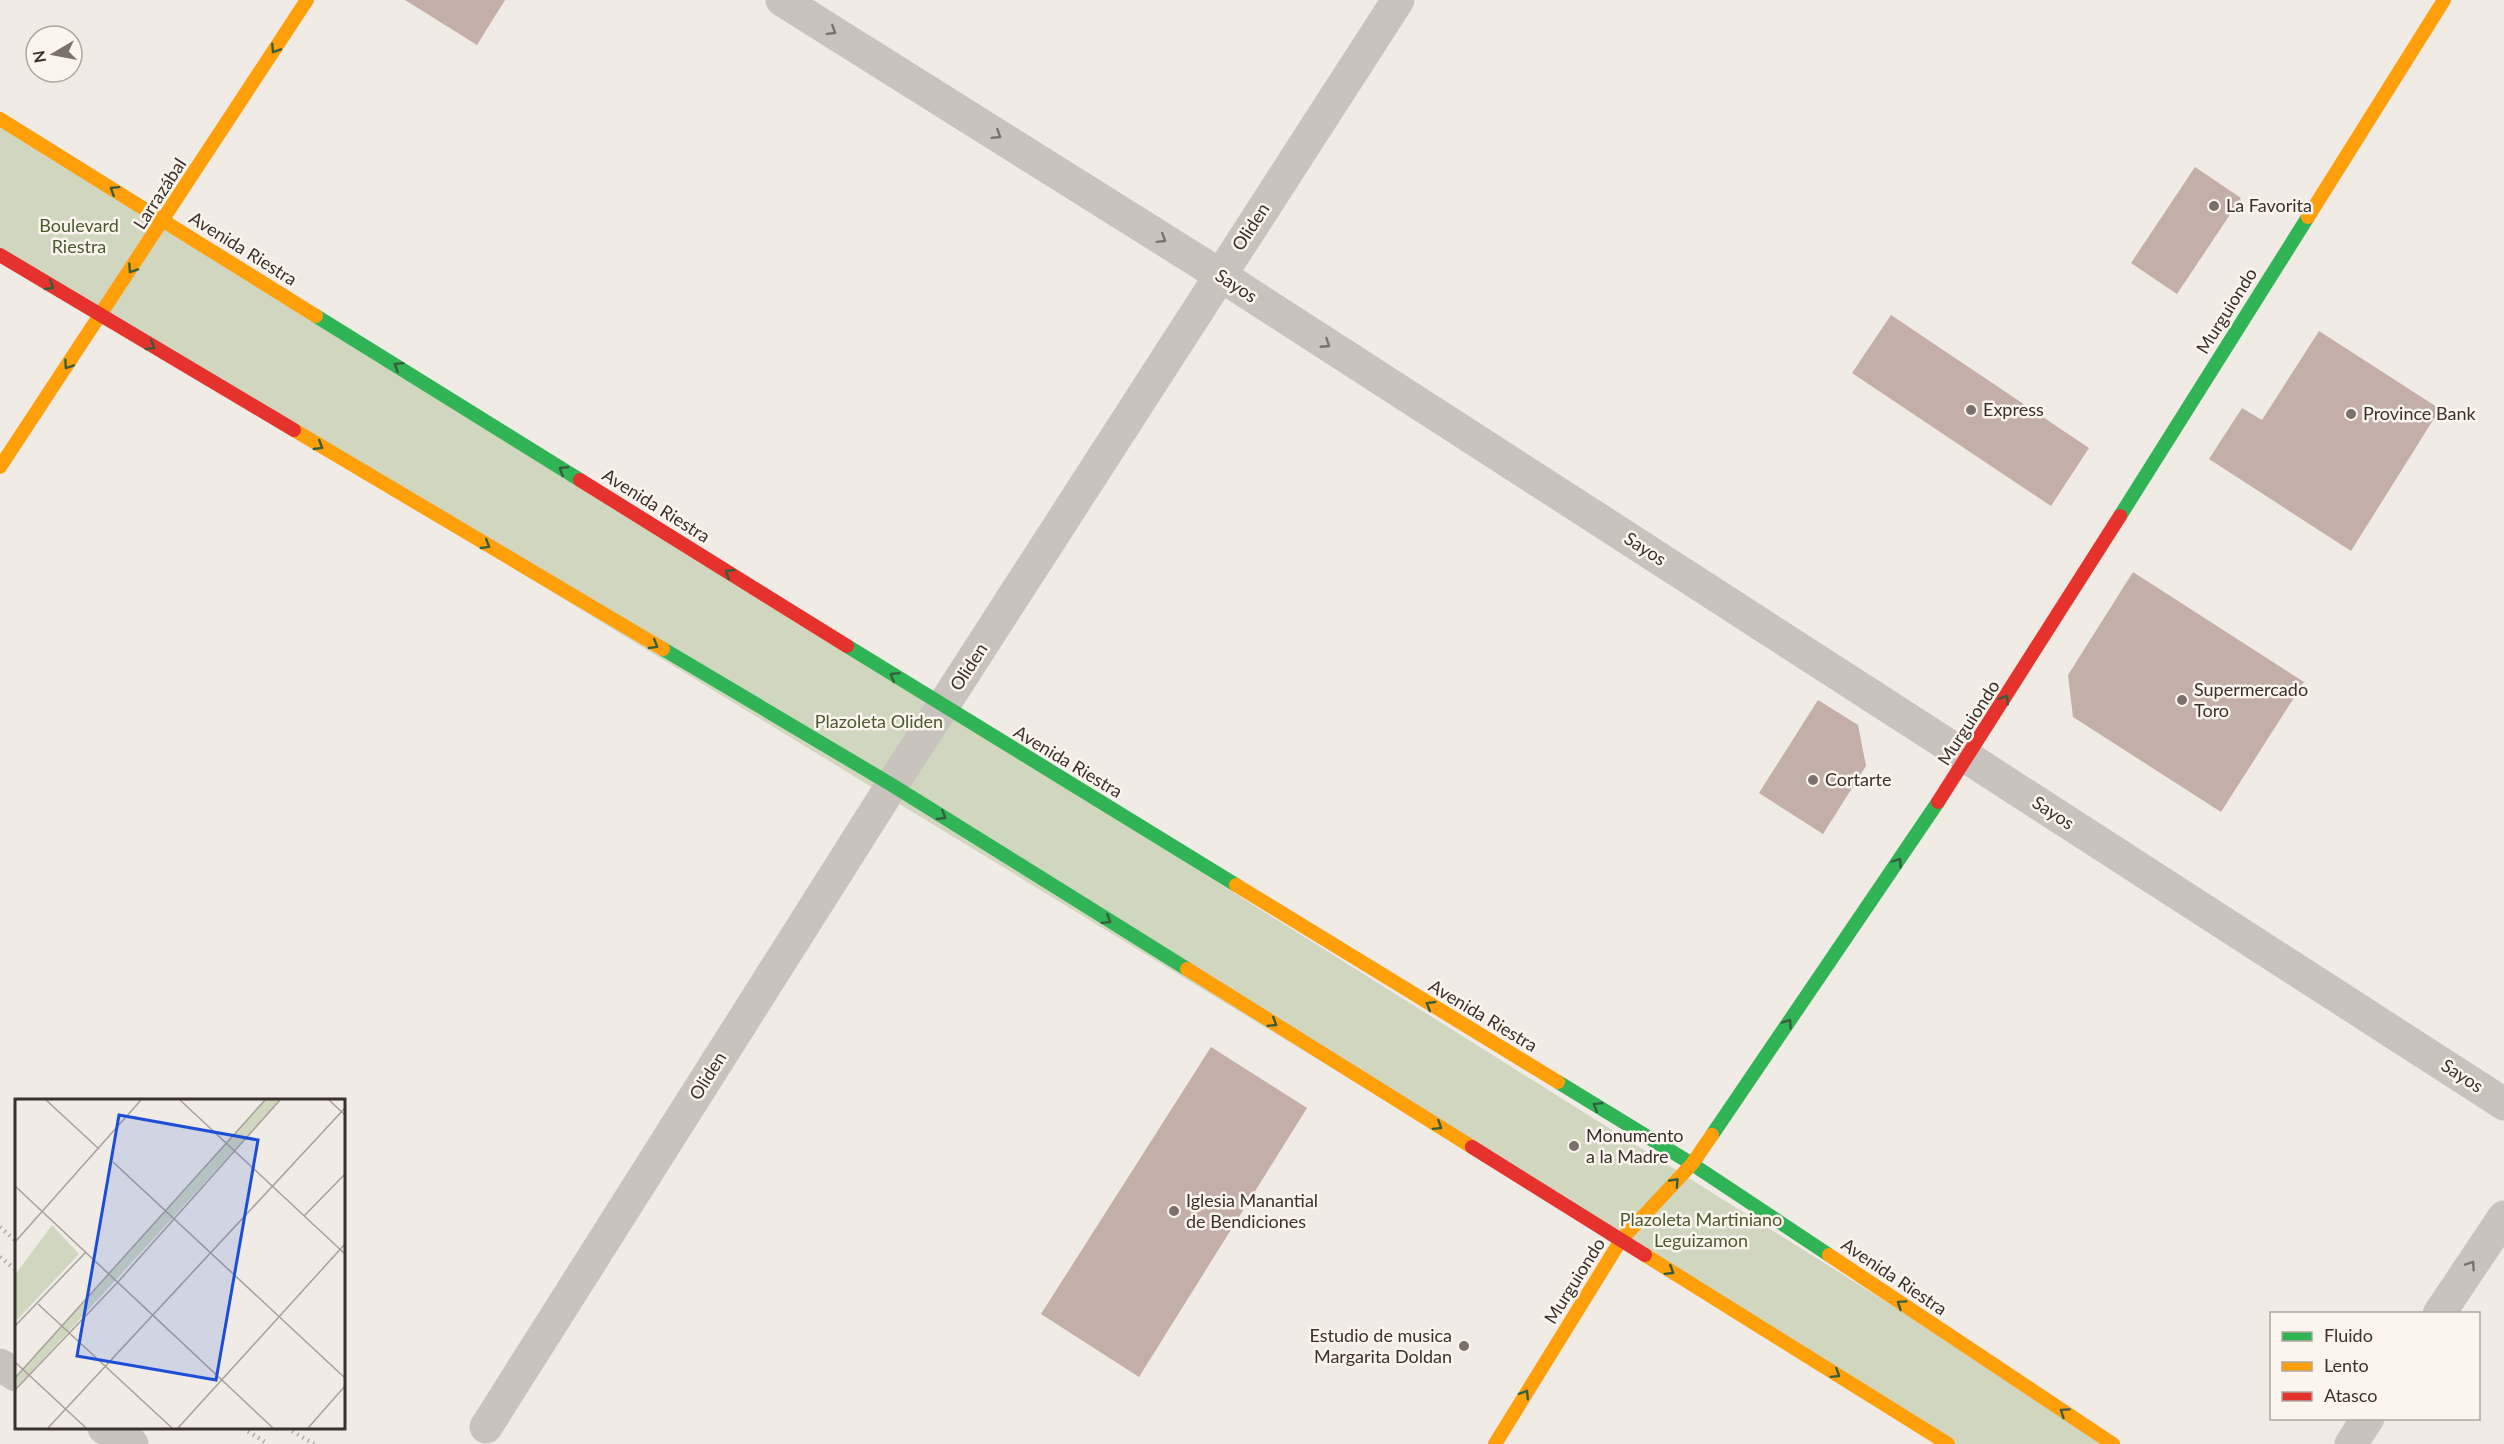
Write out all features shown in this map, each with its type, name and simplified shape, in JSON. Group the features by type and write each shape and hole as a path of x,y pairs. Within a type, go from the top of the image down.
{"main road":[{"name":"Larrazábal","path":"0,467 307,0"},
{"name":"Murguiondo","path":"1495,1444 1621,1240 1692,1164 1968,758 2444,0"},
{"name":"Avenida Riestra","path":"0,119 944,707 1692,1164 2113,1444"},
{"path":"0,255 100,317 892,785 1948,1444"}],"street":[{"name":"Sayos","path":"782,0 1220,275 2504,1104"},
{"name":"Oliden","path":"486,1427 892,785 1398,0"},
{"path":"2440,1312 2504,1216"},
{"path":"0,1365 15,1374"},
{"path":"2351,1444 2367,1420"},
{"path":"106,1429 132,1444"}],"green space":[{"name":"Boulevard Riestra","path":"0,119 2113,1444 1948,1444 0,255"}],"building":[{"path":"405,0 505,0 477,45"},
{"path":"2195,167 2241,198 2177,294 2131,263"},
{"name":"Express","path":"1891,315 2089,448 2051,506 1852,373"},
{"path":"2319,331 2440,409 2351,551 2209,459 2242,408 2262,420"},
{"name":"Supermercado Toro","path":"2133,572 2304,682 2221,812 2073,717 2068,675"},
{"name":"Cortarte","path":"1818,700 1858,725 1866,766 1823,834 1759,793"},
{"name":"Iglesia Manantial de Bendiciones","path":"1211,1047 1307,1108 1139,1377 1041,1314"}],"railway":[{"path":"0,1227 15,1240"},
{"path":"0,1257 15,1269"},
{"path":"245,1429 268,1444"},
{"path":"289,1429 314,1444"}],"traffic: fast":[{"path":"2120,516 2308,217"},
{"path":"316,316 580,480"},
{"path":"847,646 1236,885"},
{"path":"663,649 892,785 1187,969"},
{"path":"1712,1135 1938,802"},
{"path":"1558,1082 1692,1164 1829,1255"}],"traffic: slow":[{"path":"0,467 307,0"},
{"path":"2308,217 2444,0"},
{"path":"0,119 316,316"},
{"path":"294,430 663,649"},
{"path":"1236,885 1558,1082"},
{"path":"1187,969 1472,1147"},
{"path":"1495,1444 1621,1240 1692,1164 1712,1135"},
{"path":"1645,1255 1948,1444"},
{"path":"1829,1255 2113,1444"}],"traffic: jam":[{"path":"0,255 294,430"},
{"path":"580,480 847,646"},
{"path":"1938,802 2120,516"},
{"path":"1472,1147 1645,1255"}],"place":[{"name":"La Favorita","path":"2214,206"},
{"name":"Express","path":"1971,410"},
{"name":"Province Bank","path":"2351,414"},
{"name":"Supermercado Toro","path":"2182,700"},
{"name":"Cortarte","path":"1813,780"},
{"name":"Monumento a la Madre","path":"1574,1146"},
{"name":"Iglesia Manantial de Bendiciones","path":"1174,1211"},
{"name":"Estudio de musica Margarita Doldan","path":"1464,1346"}],"park label":[{"name":"Plazoleta Oliden","path":"879,722"},
{"name":"Plazoleta Martiniano Leguizamon","path":"1701,1230"}]}
